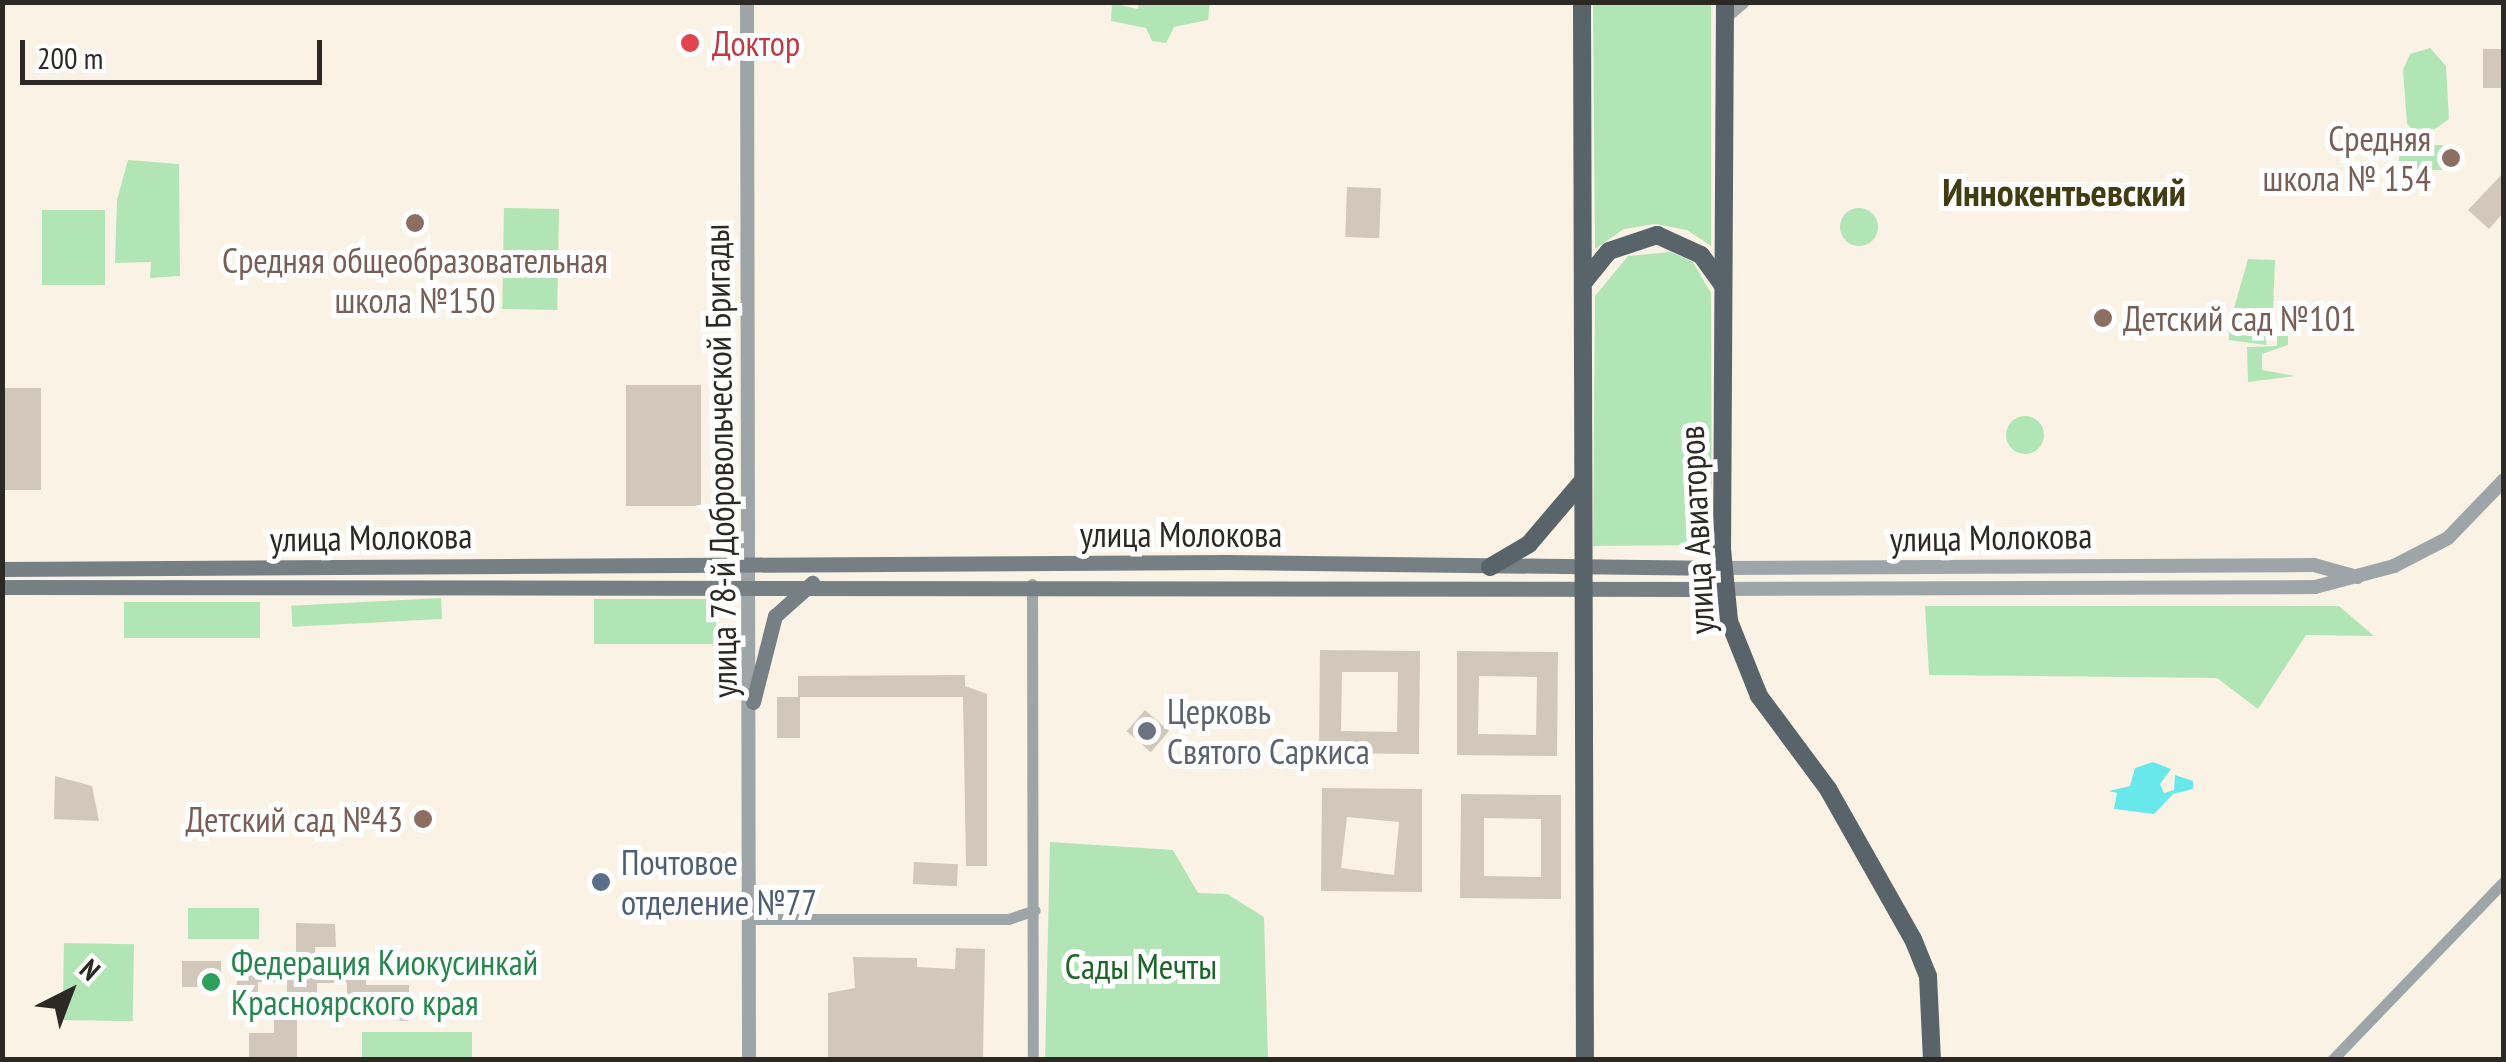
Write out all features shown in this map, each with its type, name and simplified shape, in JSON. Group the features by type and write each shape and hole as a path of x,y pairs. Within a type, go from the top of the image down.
{"main road":[{"path":"1582,2 1584,1060"},
{"name":"улица Авиаторов","path":"1725,10 1724,568 1734,647 1758,696 1828,789 1913,939 1928,976 1932,1060"},
{"path":"1582,284 1610,251 1658,235 1701,255 1722,284"},
{"path":"1490,567 1529,544 1580,484"},
{"name":"улица Молокова","path":"2,569 745,563 1724,568"},
{"name":"улица Молокова","path":"2,586 812,583 1726,589"},
{"path":"753,702 775,616 812,583"}],"street":[{"name":"улица 78-й Добровольческой Бригады","path":"747,2 745,563 750,583 753,702 749,1060"},
{"path":"1725,10 1743,2"},
{"name":"улица Молокова","path":"1726,589 2314,587 2358,578 2448,538 2504,480"},
{"name":"улица Молокова","path":"1724,568 2314,566 2358,578"},
{"path":"1032,584 1036,910 1033,1060"},
{"path":"2332,1060 2504,881"},
{"path":"752,919 1008,918 1020,910 1036,910"}],"green space":[{"path":"1112,3 1138,9 1139,3 1210,3 1208,20 1174,27 1166,43 1152,41 1146,28 1111,21"},
{"path":"1593,3 1711,3 1711,246 1687,230 1655,224 1624,229 1595,249"},
{"path":"2430,48 2446,66 2449,119 2422,138 2407,124 2403,70 2410,54"},
{"path":"2399,145 2443,145 2443,170 2399,170"},
{"path":"128,160 179,164 180,276 150,278 151,262 115,263 117,200"},
{"path":"504,208 559,209 557,310 502,309"},
{"path":"1859,208 1872,214 1878,227 1872,240 1859,246 1846,240 1840,227 1846,214"},
{"path":"42,210 105,210 105,285 42,285"},
{"path":"1671,252 1693,262 1711,293 1712,545 1593,546 1595,296 1628,256"},
{"path":"2248,259 2275,260 2273,309 2234,308"},
{"path":"2229,314 2271,314 2266,345 2229,340"},
{"path":"2277,317 2288,317 2288,345 2262,354 2262,370 2295,376 2248,382 2247,347 2277,346"},
{"path":"2025,416 2038,422 2044,435 2038,448 2025,454 2012,448 2006,435 2012,422"},
{"path":"441,598 442,619 292,627 291,606"},
{"path":"594,599 716,599 716,644 594,644"},
{"path":"124,602 260,602 260,638 124,638"},
{"path":"1925,606 2339,606 2374,636 2306,635 2258,709 2217,678 1929,675"},
{"name":"Сады Мечты","path":"1050,842 1173,850 1198,893 1227,894 1264,917 1268,1059 1045,1060"},
{"path":"188,908 259,908 259,939 188,939"},
{"path":"64,943 134,944 133,1021 63,1020"},
{"path":"362,1032 472,1032 472,1059 362,1059"}],"water":[{"path":"2153,762 2171,769 2160,784 2164,793 2174,790 2175,775 2193,781 2193,789 2173,794 2154,814 2114,809 2117,793 2109,791 2130,786 2135,768"}],"building":[{"path":"2483,49 2504,49 2504,88 2483,88"},
{"path":"2504,172 2504,212 2489,229 2468,210"},
{"path":"1347,187 1381,188 1379,238 1345,237"},
{"path":"626,385 701,385 701,506 626,506"},
{"path":"2,388 41,388 41,490 2,490"},
{"path":"1320,650 1420,651 1419,754 1319,753","holes":["1342,672 1398,672 1397,732 1341,731"]},
{"path":"1457,651 1558,652 1557,756 1457,755","holes":["1479,676 1537,677 1536,735 1478,734"]},
{"path":"965,675 965,686 987,694 987,866 966,866 963,697 798,697 798,676"},
{"path":"777,697 800,697 800,738 777,738"},
{"name":"Церковь Святого Саркиса","path":"1145,710 1169,731 1151,752 1127,731"},
{"path":"55,776 92,786 99,821 54,819"},
{"path":"1322,788 1422,789 1422,892 1321,891","holes":["1347,817 1399,822 1394,875 1341,868"]},
{"path":"1461,794 1561,795 1561,899 1460,898","holes":["1484,818 1541,819 1541,877 1484,876"]},
{"path":"914,862 958,864 957,886 913,884"},
{"path":"296,923 335,924 336,947 315,947 315,962 366,962 366,985 409,985 409,1021 297,1015 297,1060 249,1060 249,1033 274,1033 274,1015 235,1015 238,960 296,960","holes":["258,982 287,982 287,1002 258,1002","317,983 347,983 347,1002 317,1002"]},
{"path":"956,948 985,949 983,1060 828,1060 828,993 855,988 853,957 917,958 917,967 955,969"},
{"path":"182,961 221,961 221,987 182,987"}],"place":[{"name":"Доктор","path":"690,43"},
{"name":"Средняя школа № 154","path":"2451,158"},
{"name":"Средняя общеобразовательная школа №150","path":"415,223"},
{"name":"Детский сад №101","path":"2103,318"},
{"name":"Церковь Святого Саркиса","path":"1147,731"},
{"name":"Детский сад №43","path":"423,819"},
{"name":"Почтовое отделение №77","path":"601,882"},
{"name":"Федерация Киокусинкай Красноярского края","path":"211,982"}],"district":[{"name":"Иннокентьевский","path":"2064,192"}]}
